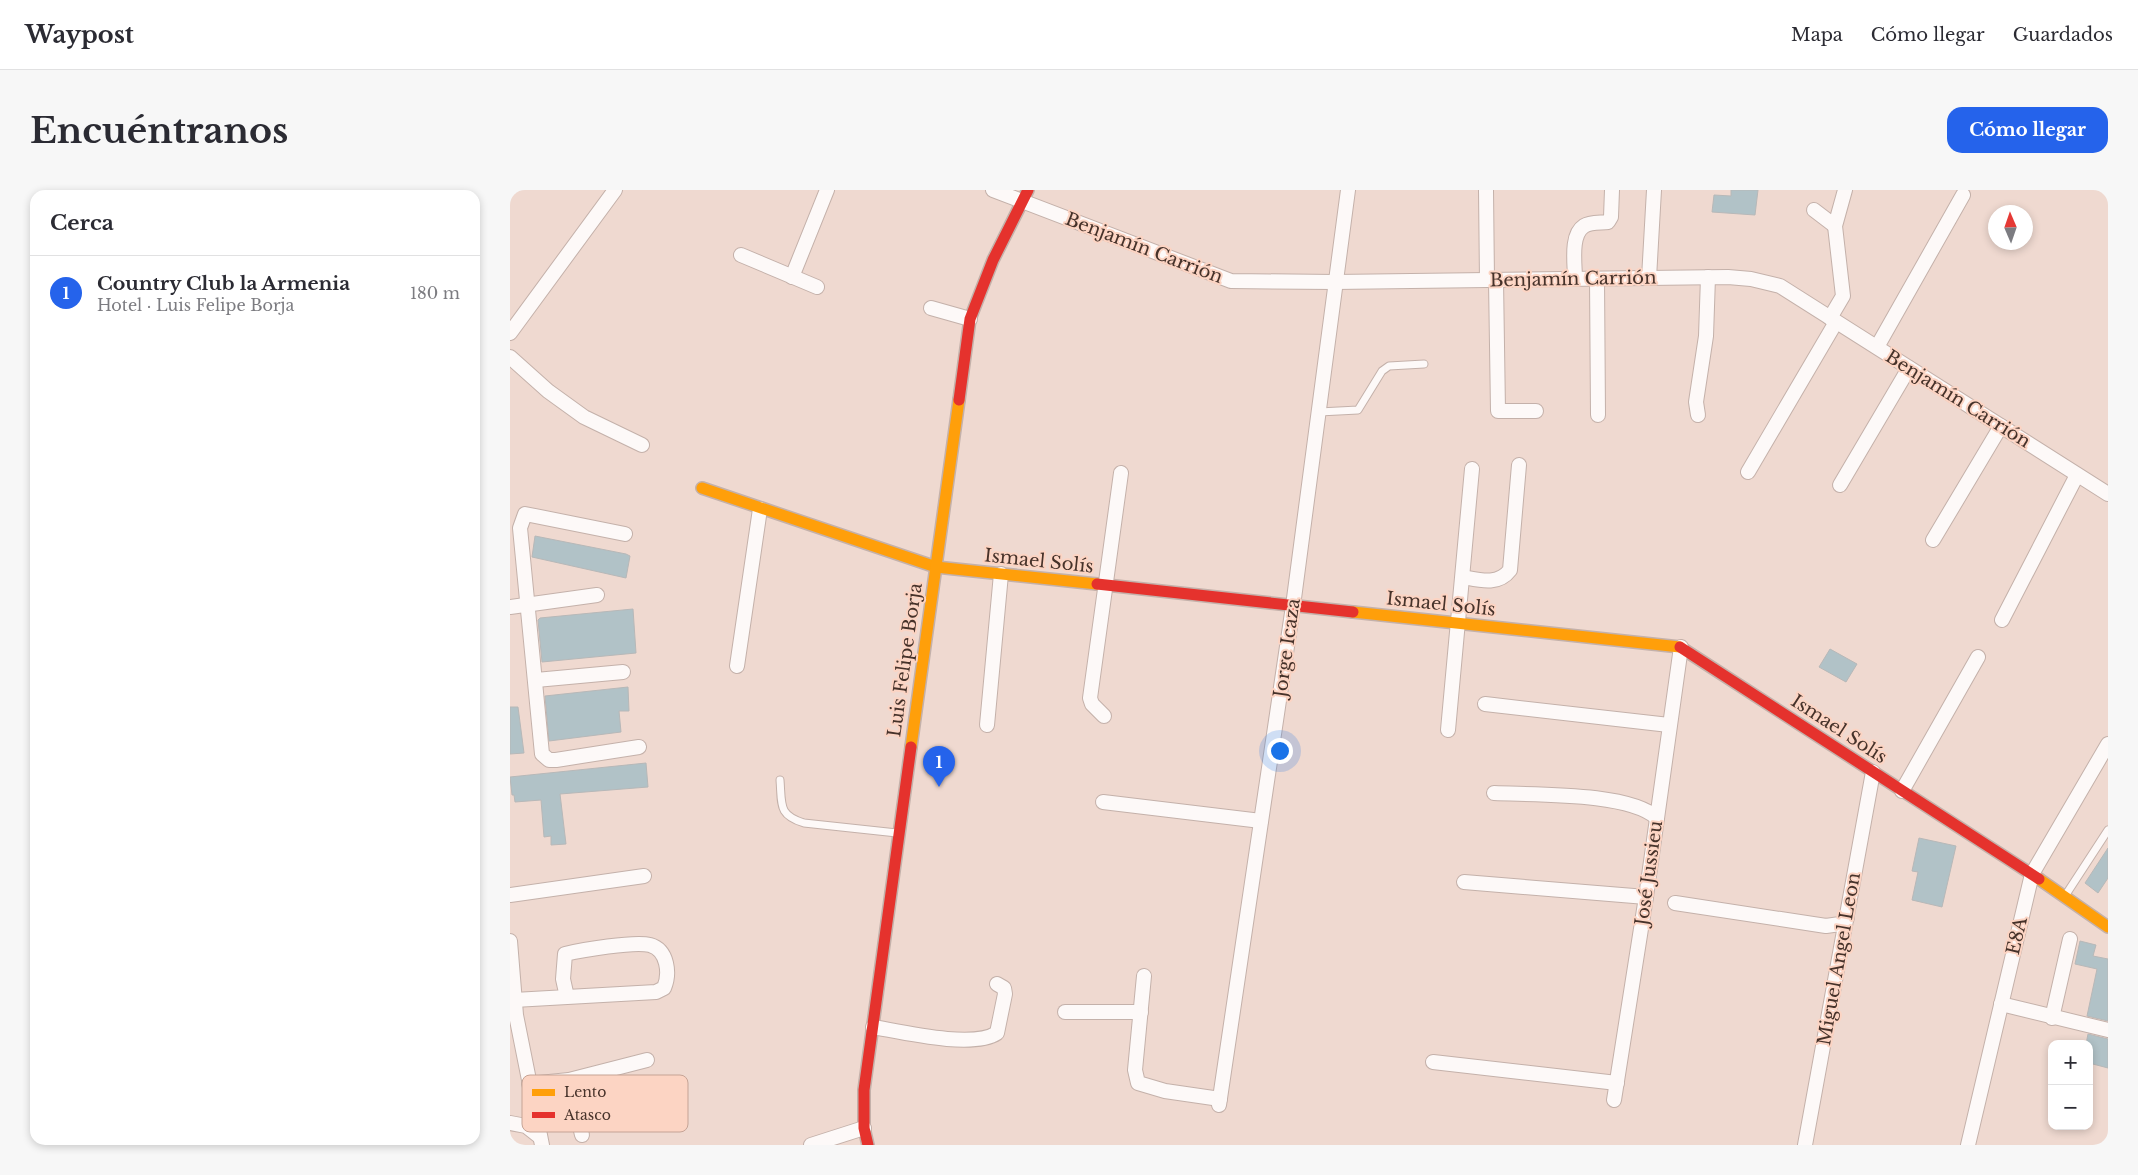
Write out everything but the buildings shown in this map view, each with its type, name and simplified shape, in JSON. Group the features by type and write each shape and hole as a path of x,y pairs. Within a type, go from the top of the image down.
{"street":[{"path":"510,333 615,190"},
{"path":"792,277 827,190"},
{"name":"Benjamín Carrión","path":"992,190 1025,196 1218,278 1245,282 1708,277 1751,279 1780,286 2108,494"},
{"name":"Jorge Icaza","path":"1141,1012 1135,1070 1138,1082 1165,1091 1220,1102 1293,606 1348,190"},
{"path":"1486,190 1498,411 1536,411"},
{"path":"1575,279 1575,242 1579,232 1585,225 1608,222 1611,217 1612,190"},
{"path":"1649,278 1654,190"},
{"path":"1748,472 1833,320 1843,296 1835,226 1845,190"},
{"path":"1876,347 1962,195"},
{"name":"Luis Felipe Borja","path":"868,1145 864,1128 864,1090 970,319 980,288 1025,196"},
{"path":"1814,210 1835,226"},
{"path":"741,255 818,287"},
{"path":"1698,415 1696,402 1706,336 1708,277"},
{"path":"1596,279 1598,415"},
{"path":"931,308 970,319"},
{"path":"510,357 548,391 584,417 642,445"},
{"path":"1840,485 1909,368"},
{"path":"1933,540 2001,426"},
{"path":"1463,577 1494,581 1505,577 1510,570 1519,465"},
{"path":"1448,730 1472,469"},
{"path":"1104,716 1092,704 1090,698 1107,586 1121,473"},
{"path":"2002,620 2077,475"},
{"name":"Ismael Solís","path":"702,488 936,567 1681,646 2032,874 2108,927"},
{"path":"737,666 760,509"},
{"path":"625,534 525,514 520,528 529,604 542,754 549,760 639,747"},
{"path":"987,725 1001,574"},
{"path":"510,607 597,595"},
{"name":"José Jussieu","path":"1614,1100 1646,897 1681,646"},
{"path":"1902,791 1978,656"},
{"path":"536,680 622,672"},
{"path":"1485,704 1670,725"},
{"name":"E8A","path":"1968,1145 2032,874 2108,744"},
{"name":"Miguel Angel Leon","path":"1805,1145 1873,772"},
{"path":"1494,793 1614,799 1650,811 1657,818"},
{"path":"1103,802 1261,822"},
{"path":"510,896 644,876"},
{"path":"1464,882 1646,897"},
{"path":"1675,903 1826,926 1840,924 1847,918"},
{"path":"2052,1018 2070,939"},
{"path":"510,941 514,1000 527,1075"},
{"path":"514,1000 656,992 664,988 668,980 666,960 661,952 651,945 602,948 565,954 564,979 567,997"},
{"path":"1065,1012 1141,1012 1144,976"},
{"path":"873,1026 964,1041 988,1039 997,1034 1006,994 1004,988 996,984"},
{"path":"2001,1004 2052,1018 2108,1030"},
{"path":"510,1029 516,1015"},
{"path":"588,1075 647,1060"},
{"path":"1433,1062 1616,1084"},
{"path":"811,1145 864,1128"},
{"path":"532,1132 541,1141"}],"lane":[{"path":"1318,412 1358,410 1362,407 1382,372 1389,366 1424,364"},
{"path":"780,780 782,808 790,818 804,823 899,833"},
{"path":"2065,897 2108,830"}],"traffic: slow":[{"path":"911,747 959,400"},
{"path":"702,488 936,567 1097,584"},
{"path":"1353,612 1680,647"},
{"path":"2039,879 2108,927"}],"traffic: jam":[{"path":"959,400 970,319 993,260 1028,190"},
{"path":"1097,584 1353,612"},
{"path":"1680,647 2039,879"},
{"path":"868,1145 864,1128 864,1090 911,747"}],"place":[{"name":"Country Club la Armenia","path":"939,787"}]}
